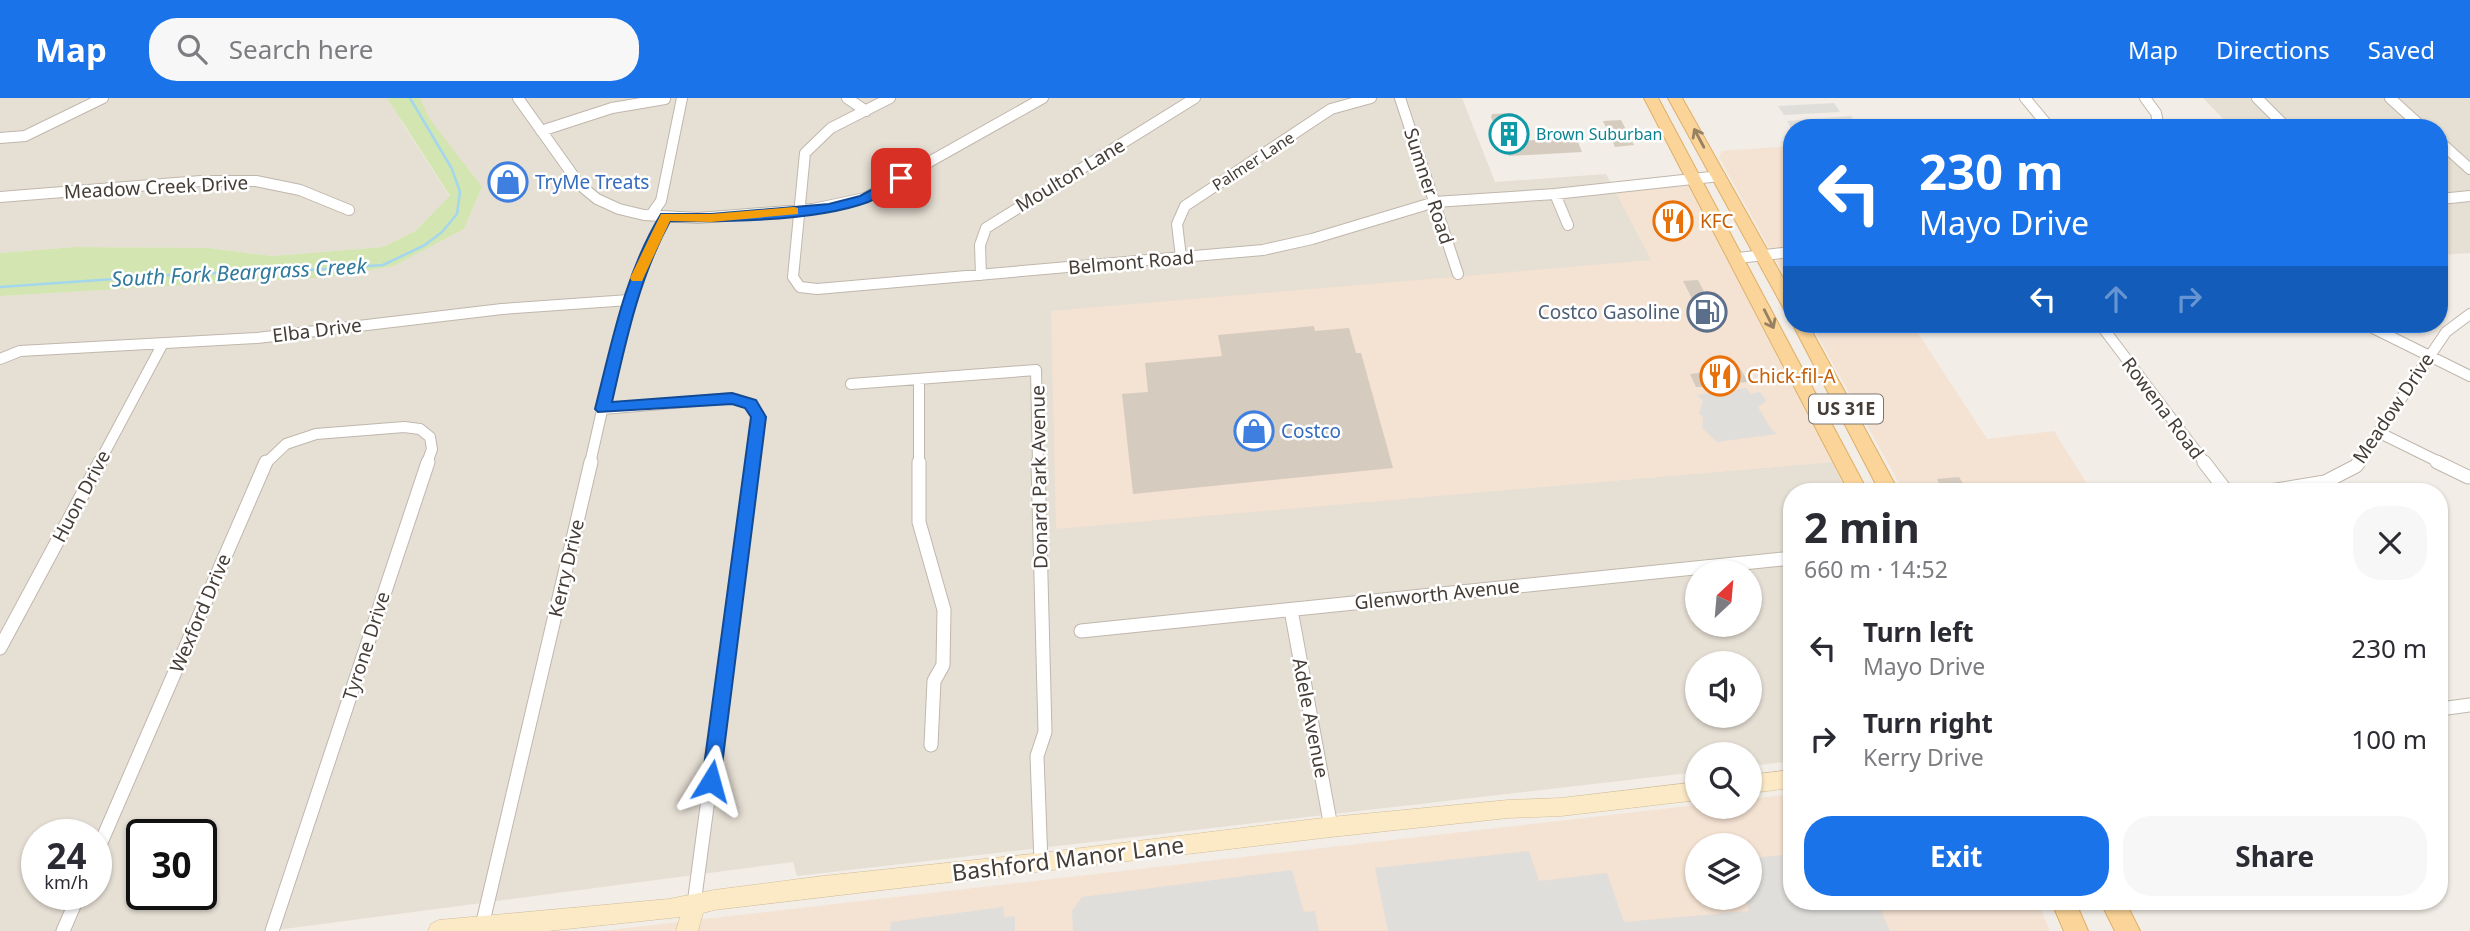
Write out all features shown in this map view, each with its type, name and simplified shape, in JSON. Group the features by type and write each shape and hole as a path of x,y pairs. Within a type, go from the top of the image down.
{"main road":[{"name":"US 31E","path":"1651,98 1738,258 1854,483"},
{"path":"1675,98 1783,292"},
{"name":"US 31E","path":"1805,333 1885,483"},
{"path":"2067,910 2076,931"},
{"path":"2117,910 2128,931"}],"street":[{"path":"0,138 24,136 103,98"},
{"path":"518,98 584,190 613,205 651,215 711,218 842,206 864,199 1042,98"},
{"path":"651,215 661,201 682,98"},
{"path":"847,98 866,111"},
{"name":"Belmont Road","path":"890,98 823,134 809,145 804,157 793,277 800,287 817,289 1282,247 1434,202 1555,194 1720,176"},
{"name":"Moulton Lane","path":"981,275 980,245 986,228 1195,98"},
{"name":"Palmer Lane","path":"1181,257 1176,226 1179,214 1185,206 1331,109 1371,98"},
{"name":"Sumner Road","path":"1400,98 1458,274"},
{"path":"2025,98 2042,119"},
{"path":"2145,98 2157,119"},
{"path":"2257,98 2278,119"},
{"path":"2390,98 2413,119"},
{"path":"541,131 612,108 665,99"},
{"path":"2448,149 2470,169"},
{"name":"Meadow Creek Drive","path":"0,197 190,182 256,181 300,190 349,210"},
{"path":"1555,194 1568,225"},
{"path":"2448,198 2470,196"},
{"name":"Kerry Drive","path":"482,926 629,300 651,244 666,217"},
{"path":"1738,258 1783,253"},
{"name":"Elba Drive","path":"2,357 36,350 162,345 288,335 421,317 629,300"},
{"name":"Meadow Drive","path":"2448,331 2454,323 2470,314"},
{"name":"Rowena Road","path":"2107,333 2220,483"},
{"path":"2384,333 2470,376"},
{"name":"Meadow Drive","path":"2320,483 2345,474 2364,458 2429,355 2446,333"},
{"name":"Huon Drive","path":"0,648 162,345"},
{"name":"Donard Park Avenue","path":"919,379 1036,370 1045,732 1037,756 1041,863"},
{"path":"851,384 919,379 919,522 944,610 943,665 934,681 931,745"},
{"path":"603,409 732,398 751,404 759,417 694,904 687,931"},
{"name":"Tyrone Drive","path":"272,931 432,449 430,437 420,429 404,427 354,431"},
{"name":"Wexford Drive","path":"111,819 267,460 278,449 296,439 354,431"},
{"path":"2380,433 2468,477"},
{"name":"Glenworth Avenue","path":"1082,631 1783,559"},
{"name":"Adele Avenue","path":"1291,610 1331,827"},
{"path":"2448,708 2470,705"},
{"path":"1762,783 1783,780"},
{"name":"Bashford Manor Lane","path":"439,931 587,918 823,886 1041,863 1331,827 1508,809 1561,807 1685,793"},
{"path":"63,931 72,910"}],"shaded area":[{"path":"0,98 1462,98 1495,182 1606,174 1652,260 1056,528 1832,462 1842,483 1783,483 1783,762 1762,765 1762,742 1685,742 1685,773 797,876 793,862 269,931 0,931 0,296 331,277 394,266 464,229 482,187 399,118 450,197 415,231 383,247 273,256 209,248 74,247 0,253"},
{"path":"2203,98 2470,98 2470,253 2448,254 2448,119 2223,119"},
{"path":"1834,103 1840,112 1784,115 1778,106"},
{"path":"1851,116 1853,119 1813,119"},
{"path":"1783,147 1783,274 1719,157 1722,151"},
{"path":"1688,185 1832,462 1056,529 1051,311 1651,260 1615,191"},
{"path":"1816,333 1918,333 1987,439 2054,431 2086,483 1899,483"},
{"path":"1747,388 1750,394 1762,394 1766,401 1758,407 1777,434 1717,442 1702,428 1703,416 1699,414 1703,400 1696,395"},
{"path":"1783,795 1783,910 2041,910 2050,931 601,931 1685,806 1685,819 1762,819 1762,798"},
{"path":"1529,851 1539,881 1607,873 1624,922 1762,910 1762,857 1783,855 1783,910 1881,910 1890,931 1388,931 1375,868"},
{"path":"1292,870 1304,912 1315,911 1319,931 1073,931 1072,911 1082,897"},
{"path":"1003,907 1004,917 1015,916 1015,931 890,931 891,922"}],"green space":[{"path":"387,98 420,98 429,118 482,187 464,229 394,266 331,277 0,296 0,253 74,247 209,248 273,256 383,247 415,231 450,196"}],"building":[{"name":"Brown Suburban","path":"1513,113 1522,141 1576,137 1582,152 1509,156 1507,151 1504,151 1491,117 1492,114"},
{"path":"1621,120 1634,145 1615,147 1603,121"},
{"name":"KFC","path":"1688,212 1694,223 1659,226 1653,215"},
{"name":"Costco Gasoline","path":"1698,280 1720,322 1705,324 1683,281"},
{"name":"Costco","path":"1314,326 1315,331 1349,328 1356,353 1361,353 1393,468 1133,494 1122,394 1148,392 1145,363 1222,356 1218,335"},
{"name":"Chick-fil-A","path":"1740,368 1748,382 1737,383 1739,386 1696,387 1690,374"},
{"path":"1959,477 1963,483 1939,483 1937,479"}],"waterway":[{"name":"South Fork Beargrass Creek","path":"0,287 200,273 281,272 383,265 425,245 442,232 457,214 460,192 452,169 410,98"}],"slow traffic":[{"path":"637,278 666,217 711,218 794,211"}],"place":[{"name":"Brown Suburban","path":"1509,134"},
{"name":"TryMe Treats","path":"508,182"},
{"name":"KFC","path":"1673,221"},
{"name":"Costco Gasoline","path":"1707,312"},
{"name":"Chick-fil-A","path":"1720,376"},
{"name":"Costco","path":"1254,431"}],"route":[{"path":"711,781 759,417 751,404 732,398 603,409 627,306 651,244 666,217 711,218 829,208 864,199 901,178"}]}
